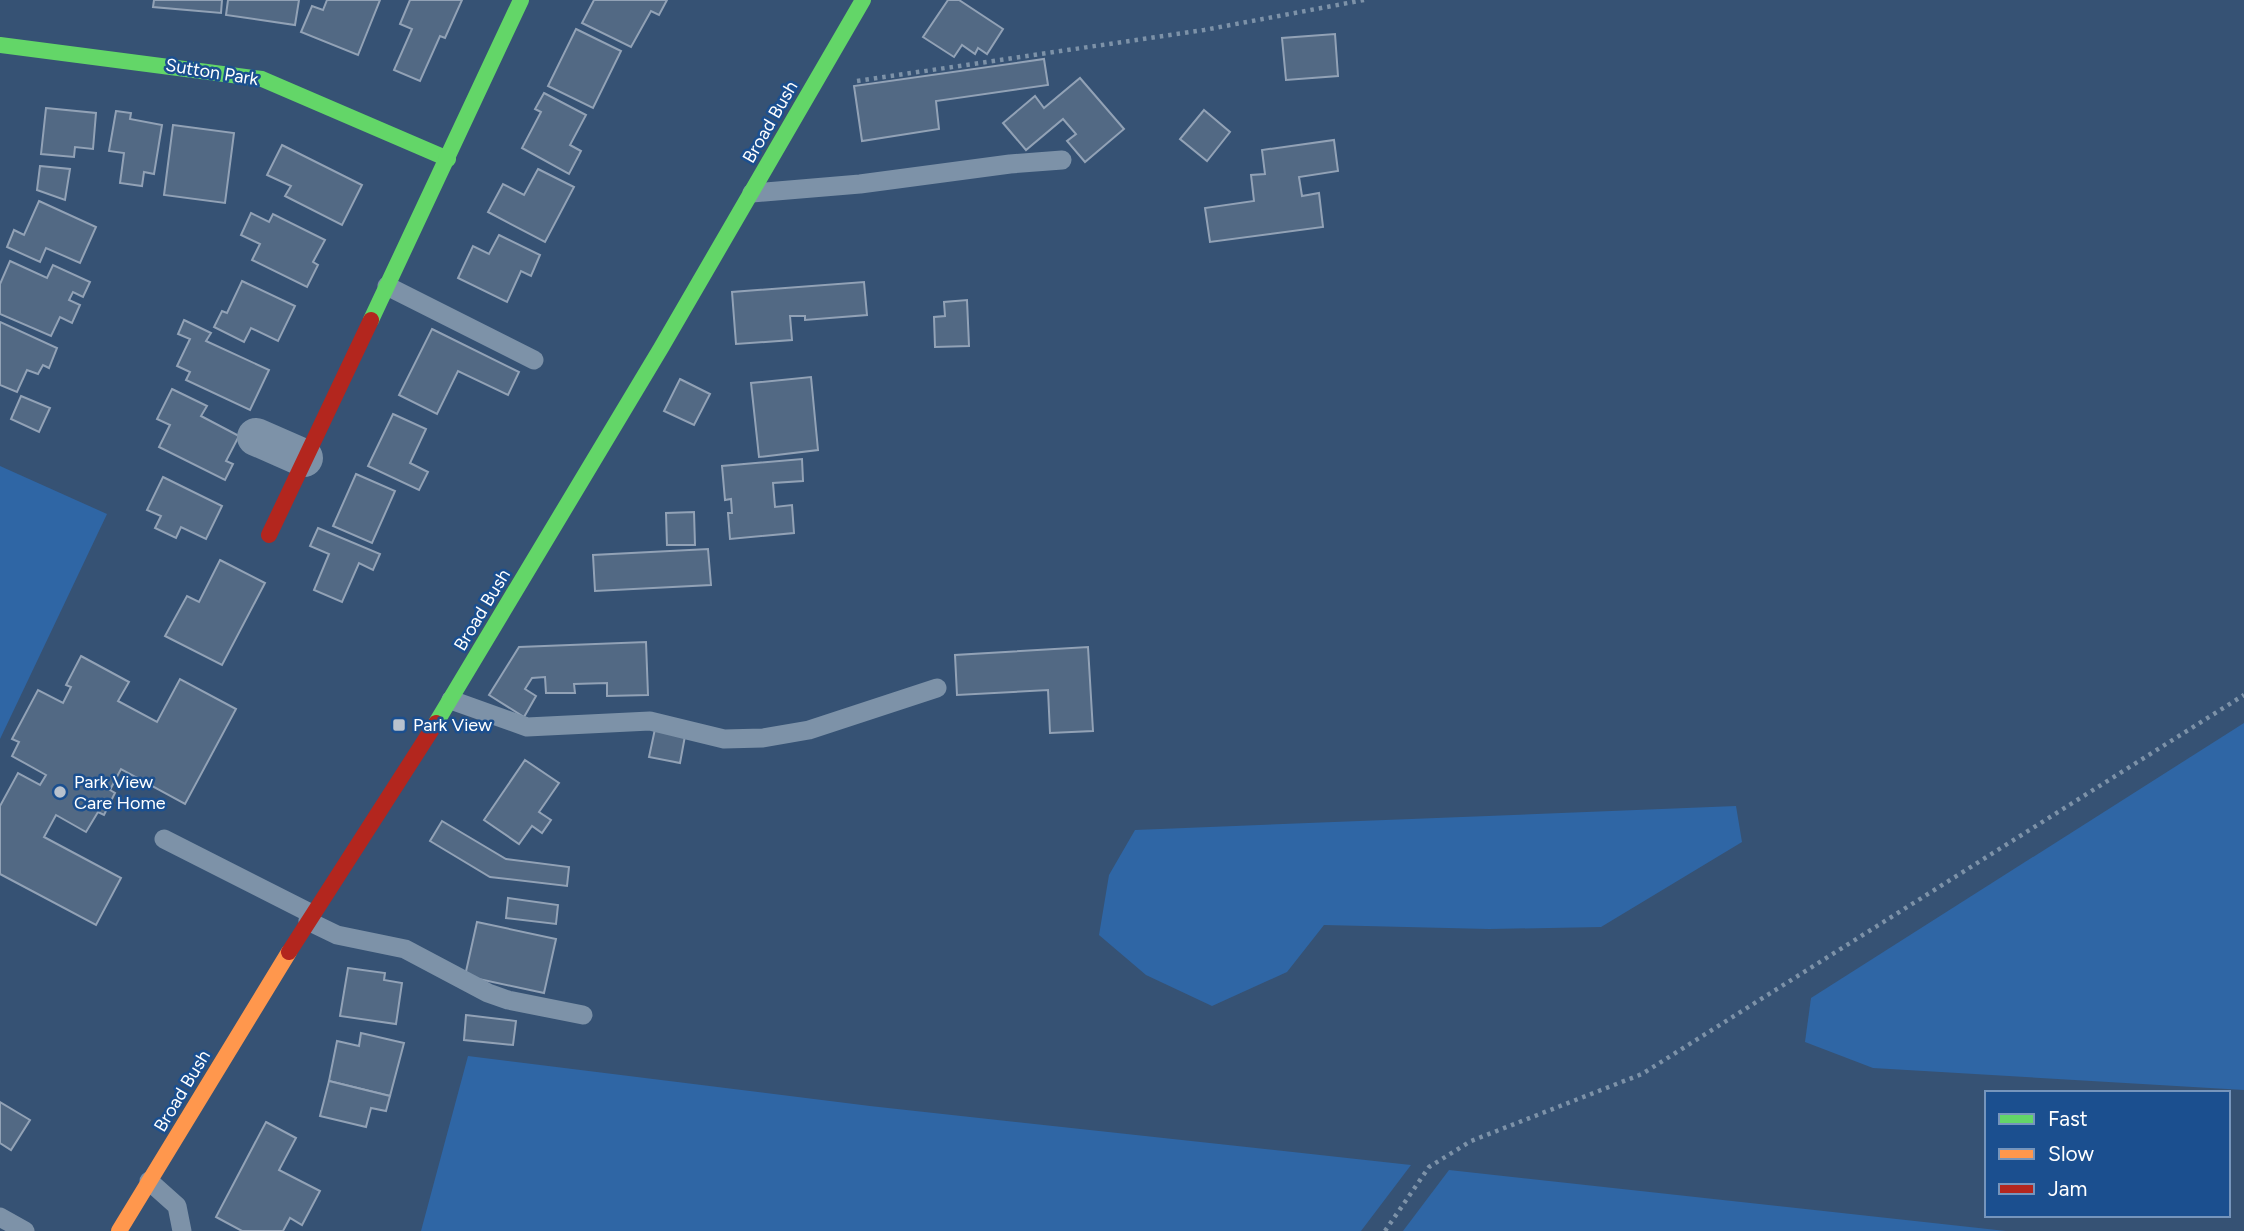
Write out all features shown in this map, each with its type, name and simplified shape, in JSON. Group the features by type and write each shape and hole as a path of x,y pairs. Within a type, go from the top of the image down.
{"main road":[{"path":"269,535 449,159 520,0"},
{"name":"Broad Bush","path":"119,1231 310,917 451,700 752,193 863,0"},
{"name":"Sutton Park","path":"1,51 262,79 449,159"}],"street":[{"path":"256,437 304,458"}],"lane":[{"path":"752,193 860,184 1010,164 1062,160"},
{"path":"387,286 534,360"},
{"path":"451,700 527,727 650,721 724,738 762,738 809,730 937,688"},
{"path":"164,839 310,917 337,935 405,949 498,997 583,1015"},
{"path":"149,1181 177,1206 182,1231"},
{"path":"0,1217 25,1231"}],"path":[{"path":"816,80 875,81 1204,30 1364,0"},
{"path":"1385,1231 1429,1167 1471,1141 1642,1074 2244,695"}],"shaded area":[{"path":"0,466 107,514 0,739"},
{"path":"2244,723 2244,1090 1873,1068 1805,1042 1811,998"},
{"path":"1736,806 1742,842 1601,927 1489,929 1324,925 1287,972 1212,1006 1146,975 1099,935 1109,875 1135,830"},
{"path":"468,1056 870,1106 1411,1165 1361,1231 421,1231"},
{"path":"1449,1170 2006,1231 1403,1231"}],"building":[{"path":"154,0 222,0 221,13 153,7"},
{"path":"228,0 299,0 295,25 226,15"},
{"path":"327,0 380,0 358,55 301,32 312,6 323,10"},
{"path":"410,0 462,0 445,38 440,36 420,81 394,70 412,29 400,24"},
{"path":"594,0 667,0 659,15 651,11 631,47 582,23"},
{"path":"948,0 959,0 1003,29 987,54 978,48 975,54 962,45 954,57 923,37"},
{"path":"576,29 621,51 593,108 548,86"},
{"path":"1335,34 1338,76 1286,80 1282,38"},
{"path":"1044,59 1048,85 936,101 939,129 862,141 854,86"},
{"path":"1080,78 1124,129 1085,162 1067,141 1076,134 1063,119 1026,150 1003,123 1035,96 1044,108"},
{"path":"544,93 586,115 570,145 581,151 569,174 522,148 541,112 535,109"},
{"path":"46,108 96,113 93,149 75,147 74,157 41,154"},
{"path":"1204,110 1230,132 1207,161 1180,139"},
{"path":"116,111 131,113 130,119 162,125 154,174 144,172 142,186 120,183 124,153 109,151"},
{"path":"173,125 234,133 225,203 164,195"},
{"path":"1334,140 1338,171 1299,177 1302,196 1319,193 1323,227 1210,242 1205,208 1254,201 1251,175 1265,174 1262,150"},
{"path":"282,145 362,185 342,225 285,196 291,186 267,175"},
{"path":"40,166 70,169 65,200 37,190"},
{"path":"538,169 574,187 545,242 488,212 503,184 524,195"},
{"path":"39,201 96,227 80,263 46,248 40,262 7,247 14,230 24,235"},
{"path":"251,213 269,222 273,214 325,240 313,262 318,265 307,287 252,260 260,244 241,235"},
{"path":"499,235 540,255 531,276 521,271 507,302 458,278 473,246 489,254"},
{"path":"10,261 47,278 53,265 90,282 83,297 73,292 69,300 80,305 72,323 60,317 51,336 0,314 0,284"},
{"path":"242,281 295,306 278,341 251,328 244,342 214,327 222,311 227,313"},
{"path":"864,282 867,315 805,320 805,316 790,316 792,340 736,344 732,292"},
{"path":"967,300 969,346 935,347 934,317 945,316 944,302"},
{"path":"184,320 211,333 206,341 269,370 250,410 186,380 190,372 177,366 190,339 178,334"},
{"path":"0,322 57,348 49,368 43,365 38,374 27,370 17,392 0,385"},
{"path":"432,329 519,372 508,395 458,371 437,414 399,395"},
{"path":"811,377 818,450 759,457 751,383"},
{"path":"680,379 710,394 694,425 664,411"},
{"path":"172,389 207,406 201,416 239,436 226,461 233,464 225,480 159,447 170,425 157,419"},
{"path":"21,396 50,408 39,432 11,419"},
{"path":"393,414 426,429 410,463 428,472 419,490 368,466"},
{"path":"802,459 803,481 773,483 775,507 792,505 794,533 730,539 728,513 732,513 731,499 725,500 722,466"},
{"path":"356,474 395,491 372,543 333,526"},
{"path":"163,477 222,506 206,539 181,527 176,538 155,528 161,516 147,510"},
{"path":"694,512 695,545 667,545 666,513"},
{"path":"318,528 380,554 373,570 359,563 342,602 314,590 329,554 310,546"},
{"path":"708,549 711,585 595,591 593,555"},
{"path":"220,560 265,583 222,665 165,636 187,596 199,602"},
{"path":"646,642 648,695 607,696 607,683 574,684 575,693 546,693 545,677 532,678 525,689 536,696 524,717 489,695 519,647"},
{"path":"1088,647 1093,731 1050,733 1048,690 957,695 955,655"},
{"name":"Park View Care Home","path":"81,656 129,682 118,701 157,722 180,679 236,709 185,804 121,769 110,790 115,793 104,815 98,812 86,832 56,815 44,837 121,878 96,925 0,874 0,806 18,773 40,785 46,775 12,756 19,742 12,739 38,690 63,703 71,687 66,685"},
{"path":"655,729 685,736 680,763 649,757"},
{"path":"525,760 559,783 539,812 551,820 542,833 532,826 519,844 484,820"},
{"path":"442,821 506,859 569,867 567,886 490,877 430,841"},
{"path":"508,898 558,905 556,924 506,918"},
{"path":"477,922 556,939 544,993 465,976"},
{"path":"348,968 385,973 384,980 402,983 396,1024 340,1016"},
{"path":"466,1015 516,1021 513,1045 464,1040"},
{"path":"361,1033 404,1043 390,1096 329,1081 337,1041 359,1046"},
{"path":"329,1081 390,1096 386,1111 371,1108 366,1127 320,1116"},
{"path":"0,1102 30,1120 11,1150 0,1143"},
{"path":"266,1122 296,1138 279,1170 320,1191 302,1225 290,1218 283,1231 242,1231 216,1217"}],"traffic: fast":[{"path":"371,320 521,0"},
{"path":"436,723 661,348 863,0"},
{"path":"0,45 262,79 448,159"}],"traffic: slow":[{"path":"119,1231 289,952"}],"traffic: jam":[{"path":"269,535 371,320"},
{"path":"289,952 436,723"}],"place":[{"name":"Park View","path":"399,725"},
{"name":"Park View Care Home","path":"60,792"}]}
